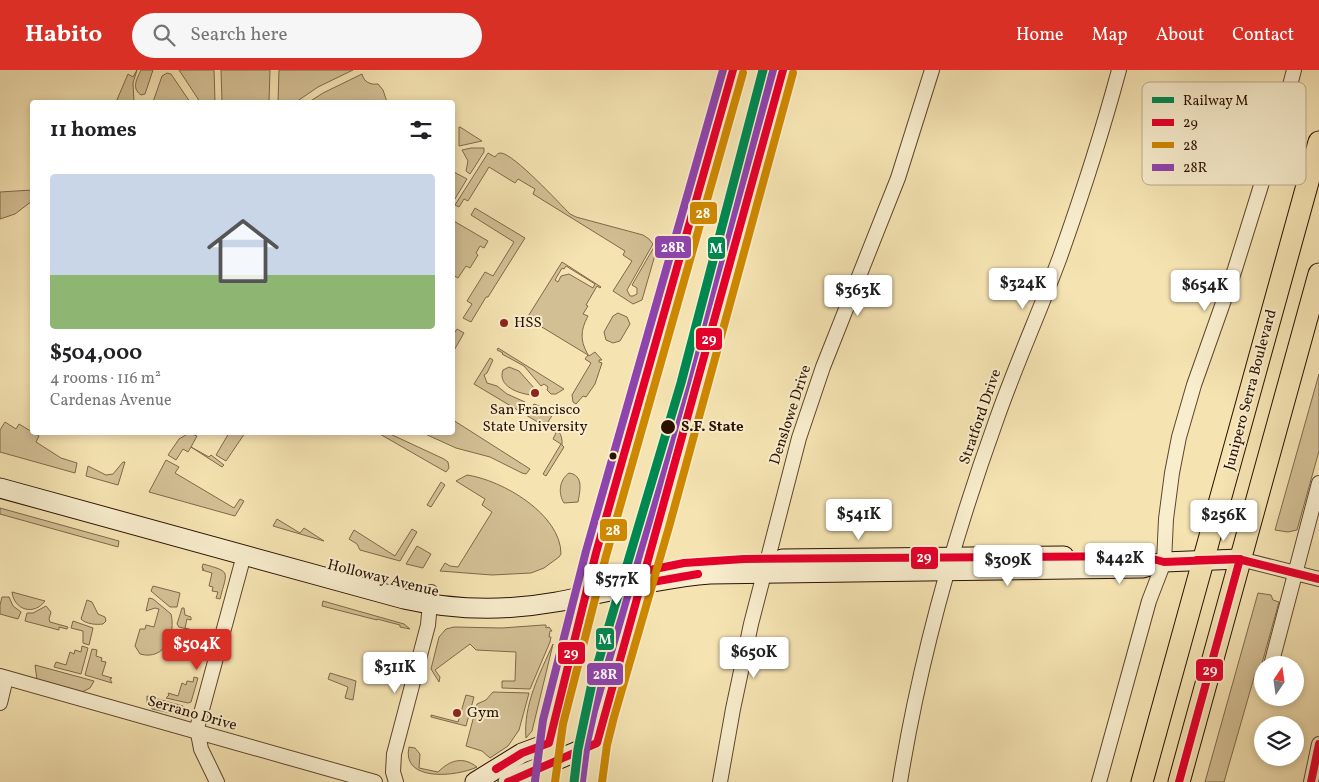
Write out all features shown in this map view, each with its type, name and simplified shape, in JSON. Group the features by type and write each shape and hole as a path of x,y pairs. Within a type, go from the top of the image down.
{"highway":[{"path":"547,763 554,715 618,471 733,70"},
{"path":"592,782 597,743 783,70"}],"main road":[{"name":"Junipero Serra Boulevard","path":"1142,782 1319,142"},
{"path":"1179,782 1319,274"}],"street":[{"name":"Denslowe Drive","path":"720,782 742,664 782,499 805,420 827,358 898,178 932,70"},
{"name":"Stratford Drive","path":"900,782 908,732 948,564 996,420 1059,258 1091,167 1119,70"},
{"path":"1099,782 1149,601 1164,562 1166,518 1179,437 1194,385 1235,269 1261,185"},
{"name":"Holloway Avenue","path":"0,475 397,585 430,598 475,608 509,608 550,603 587,589 643,577 693,575 766,565 948,564 1142,568 1164,562 1240,559 1319,579"},
{"path":"1273,656 1319,483"},
{"name":"Holloway Avenue","path":"0,488 404,599 430,598"},
{"path":"217,782 200,749 197,732 200,713 244,555"},
{"path":"396,782 393,772 394,754 428,625 430,598"},
{"path":"0,702 3,677"},
{"name":"Serrano Drive","path":"3,677 374,782"},
{"path":"508,782 547,763 597,743"},
{"path":"1310,782 1319,744"},
{"path":"475,782 534,747 547,763"}],"shaded area":[{"path":"137,70 133,83 134,100 117,100 128,74 133,77"},
{"path":"141,70 153,70 145,94 141,95 136,86"},
{"path":"179,70 214,70 215,100 199,100"},
{"path":"221,70 270,70 269,100 222,100"},
{"path":"279,70 353,70 318,87 299,100 278,100"},
{"path":"167,73 171,74 189,100 154,100 162,76"},
{"path":"362,74 368,82 378,84 383,90 386,100 312,100"},
{"path":"460,127 482,141 459,146"},
{"path":"484,148 484,152 470,174 466,171 468,161 462,150"},
{"path":"488,153 495,157 501,153 516,161 570,214 643,235 649,239 653,244 627,290 630,296 637,294 637,288 632,285 654,247 655,255 642,300 633,304 613,291 632,261 623,255 625,251 533,194 535,189 518,179 515,183 489,167 468,201 464,199 459,207 455,205"},
{"path":"455,173 467,179 455,199"},
{"path":"30,190 30,203 15,214 0,219 0,192"},
{"path":"475,208 525,238 471,322 463,318 472,304 467,301 485,272 493,276 514,242 471,215"},
{"path":"455,222 488,241 484,248 480,246 476,253 478,255 470,268 466,266 458,278 455,276"},
{"path":"562,262 601,287 597,286 586,305 588,306 583,314 588,316 582,336 589,356 595,352 602,360 599,360 599,362 602,363 595,384 586,397 583,396 576,404 573,402 572,395 591,363 585,359 588,355 527,318","holes":["566,266 595,284 593,288 569,274 561,276 558,282 555,280 562,268 564,269"]},
{"path":"618,313 627,317 630,324 620,341 613,343 606,340 604,332 613,316"},
{"path":"457,329 464,333 455,349 455,332"},
{"path":"498,348 564,389 556,394 551,394 547,390 548,387 544,384 541,386 524,366 502,354 497,350"},
{"path":"490,358 493,360 487,373 484,375 487,383 497,386 507,394 525,402 526,407 531,408 534,404 552,411 553,414 548,422 559,432 564,447 546,476 543,474 561,444 553,439 556,433 474,384"},
{"path":"509,367 519,371 535,389 532,395 521,393 506,385 502,376 503,370"},
{"path":"1319,374 1319,451 1297,530 1288,532 1275,530"},
{"path":"455,421 530,469 526,474 522,473 490,457 456,448 427,435 455,435"},
{"path":"5,422 16,429 19,424 30,431 30,435 39,436 36,442 61,458 77,463 75,473 0,452 0,430"},
{"path":"186,435 197,436 188,452 183,449 176,460 168,455 179,439"},
{"path":"228,435 244,435 226,461 216,455"},
{"path":"381,435 392,435 444,459 448,462 449,468 446,472"},
{"path":"191,447 209,457 211,455 224,465 222,467"},
{"path":"166,460 179,467 175,473 234,508 240,499 244,501 235,516 149,492"},
{"path":"125,462 118,485 86,476 88,466 106,475 113,474"},
{"path":"569,473 574,474 579,480 579,498 578,502 564,503 560,487 563,479"},
{"path":"467,475 496,484 527,501 551,525 558,539 561,554 559,557 544,568 531,573 492,575 440,571 445,563 458,567 492,512 482,505 485,499 456,481"},
{"path":"441,482 445,485 431,507 427,505"},
{"path":"0,508 119,541 118,547 0,514"},
{"path":"277,519 300,533 304,528 324,541 273,526"},
{"path":"412,529 417,532 400,561 360,550 357,544 349,539 354,530 395,556"},
{"path":"417,546 431,554 423,568 406,564"},
{"path":"203,564 219,569 225,574 220,599 216,598 218,592 212,591 213,587 209,586 212,573 202,570 204,569 202,568"},
{"path":"153,586 180,593 177,607 170,607 151,591"},
{"path":"12,592 45,601 41,606 25,609 16,603"},
{"path":"1258,593 1271,595 1273,600 1279,602 1264,656 1254,656 1254,677 1224,782 1205,782"},
{"path":"2,597 9,597 13,606 21,612 18,619 0,614"},
{"path":"149,598 153,599 171,614 172,630 167,644 162,650 156,654 149,655 140,654 135,646 140,629 145,629 146,625 154,627 159,609 155,608 146,611"},
{"path":"87,600 92,602 98,614 105,617 106,621 103,624 91,624 81,619"},
{"path":"323,601 404,624 410,629 322,606"},
{"path":"46,606 51,612 50,622 68,627 67,629 59,627 59,630 25,621 27,613 33,613"},
{"path":"182,608 184,608 185,615 191,617 191,620 187,619 185,628 203,633 205,630 206,634 179,627 177,624"},
{"path":"73,621 93,628 89,645 83,643 83,631 71,628"},
{"path":"546,625 546,628 549,627 552,631 550,631 550,642 530,689 502,688 502,681 515,681 516,652 476,650 470,644 435,670 440,677 439,682 431,669 439,637 446,629 454,627 502,628"},
{"path":"177,632 204,640 203,643 200,644 201,640 183,635 181,643 184,644 183,647 177,646 172,652 170,651 174,634"},
{"path":"553,644 532,731 526,738 527,713 530,701"},
{"path":"82,646 88,648 81,674 54,667 56,662 66,665 70,652 74,654 75,650 81,652"},
{"path":"92,649 97,650 96,656 102,658 101,661 106,662 102,675 112,678 110,679 112,683 85,675"},
{"path":"35,665 94,681 90,688 82,692 37,680"},
{"path":"330,673 356,681 353,700 345,698 348,687 328,679"},
{"path":"194,677 198,678 191,702 166,698 169,695 168,693 178,696 182,683 186,685 187,681 193,682"},
{"path":"493,692 529,693 519,730 508,746 490,758 482,751 466,746 477,704 486,700"},
{"path":"466,695 474,697 466,726 431,717 431,715 458,722"},
{"path":"147,696 183,706 181,715 152,709 147,703"},
{"path":"409,747 415,748 420,754 419,768 438,772 452,762 457,761 467,761 477,767 456,773 444,774 432,774 421,771 413,766 409,758"}],"rail line":[{"name":"M","path":"574,782 578,749 592,683 681,383 763,70"}],"transit line":[{"name":"28R","path":"535,781 543,720 586,551 723,70"},
{"name":"29","path":"496,769 522,753 549,743 596,553 733,70"},
{"name":"28R","path":"582,781 587,742 594,711 649,521 773,70"},
{"name":"29","path":"783,70 645,571 684,563 744,559 1142,556 1164,562 1240,559"},
{"name":"28","path":"555,782 563,724 606,556 743,73"},
{"name":"28","path":"602,782 607,745 614,717 669,527 793,73"},
{"name":"29","path":"1197,560 1238,559 1319,579"},
{"name":"29","path":"1179,782 1240,559"},
{"name":"29","path":"508,782 597,743 641,584 698,574"},
{"name":"29","path":"1311,782 1319,744"}],"place":[{"name":"HSS","path":"504,323"},
{"name":"San Francisco State University","path":"535,393"},
{"name":"S.F. State","path":"668,427"},
{"name":"Gym","path":"457,713"}]}
